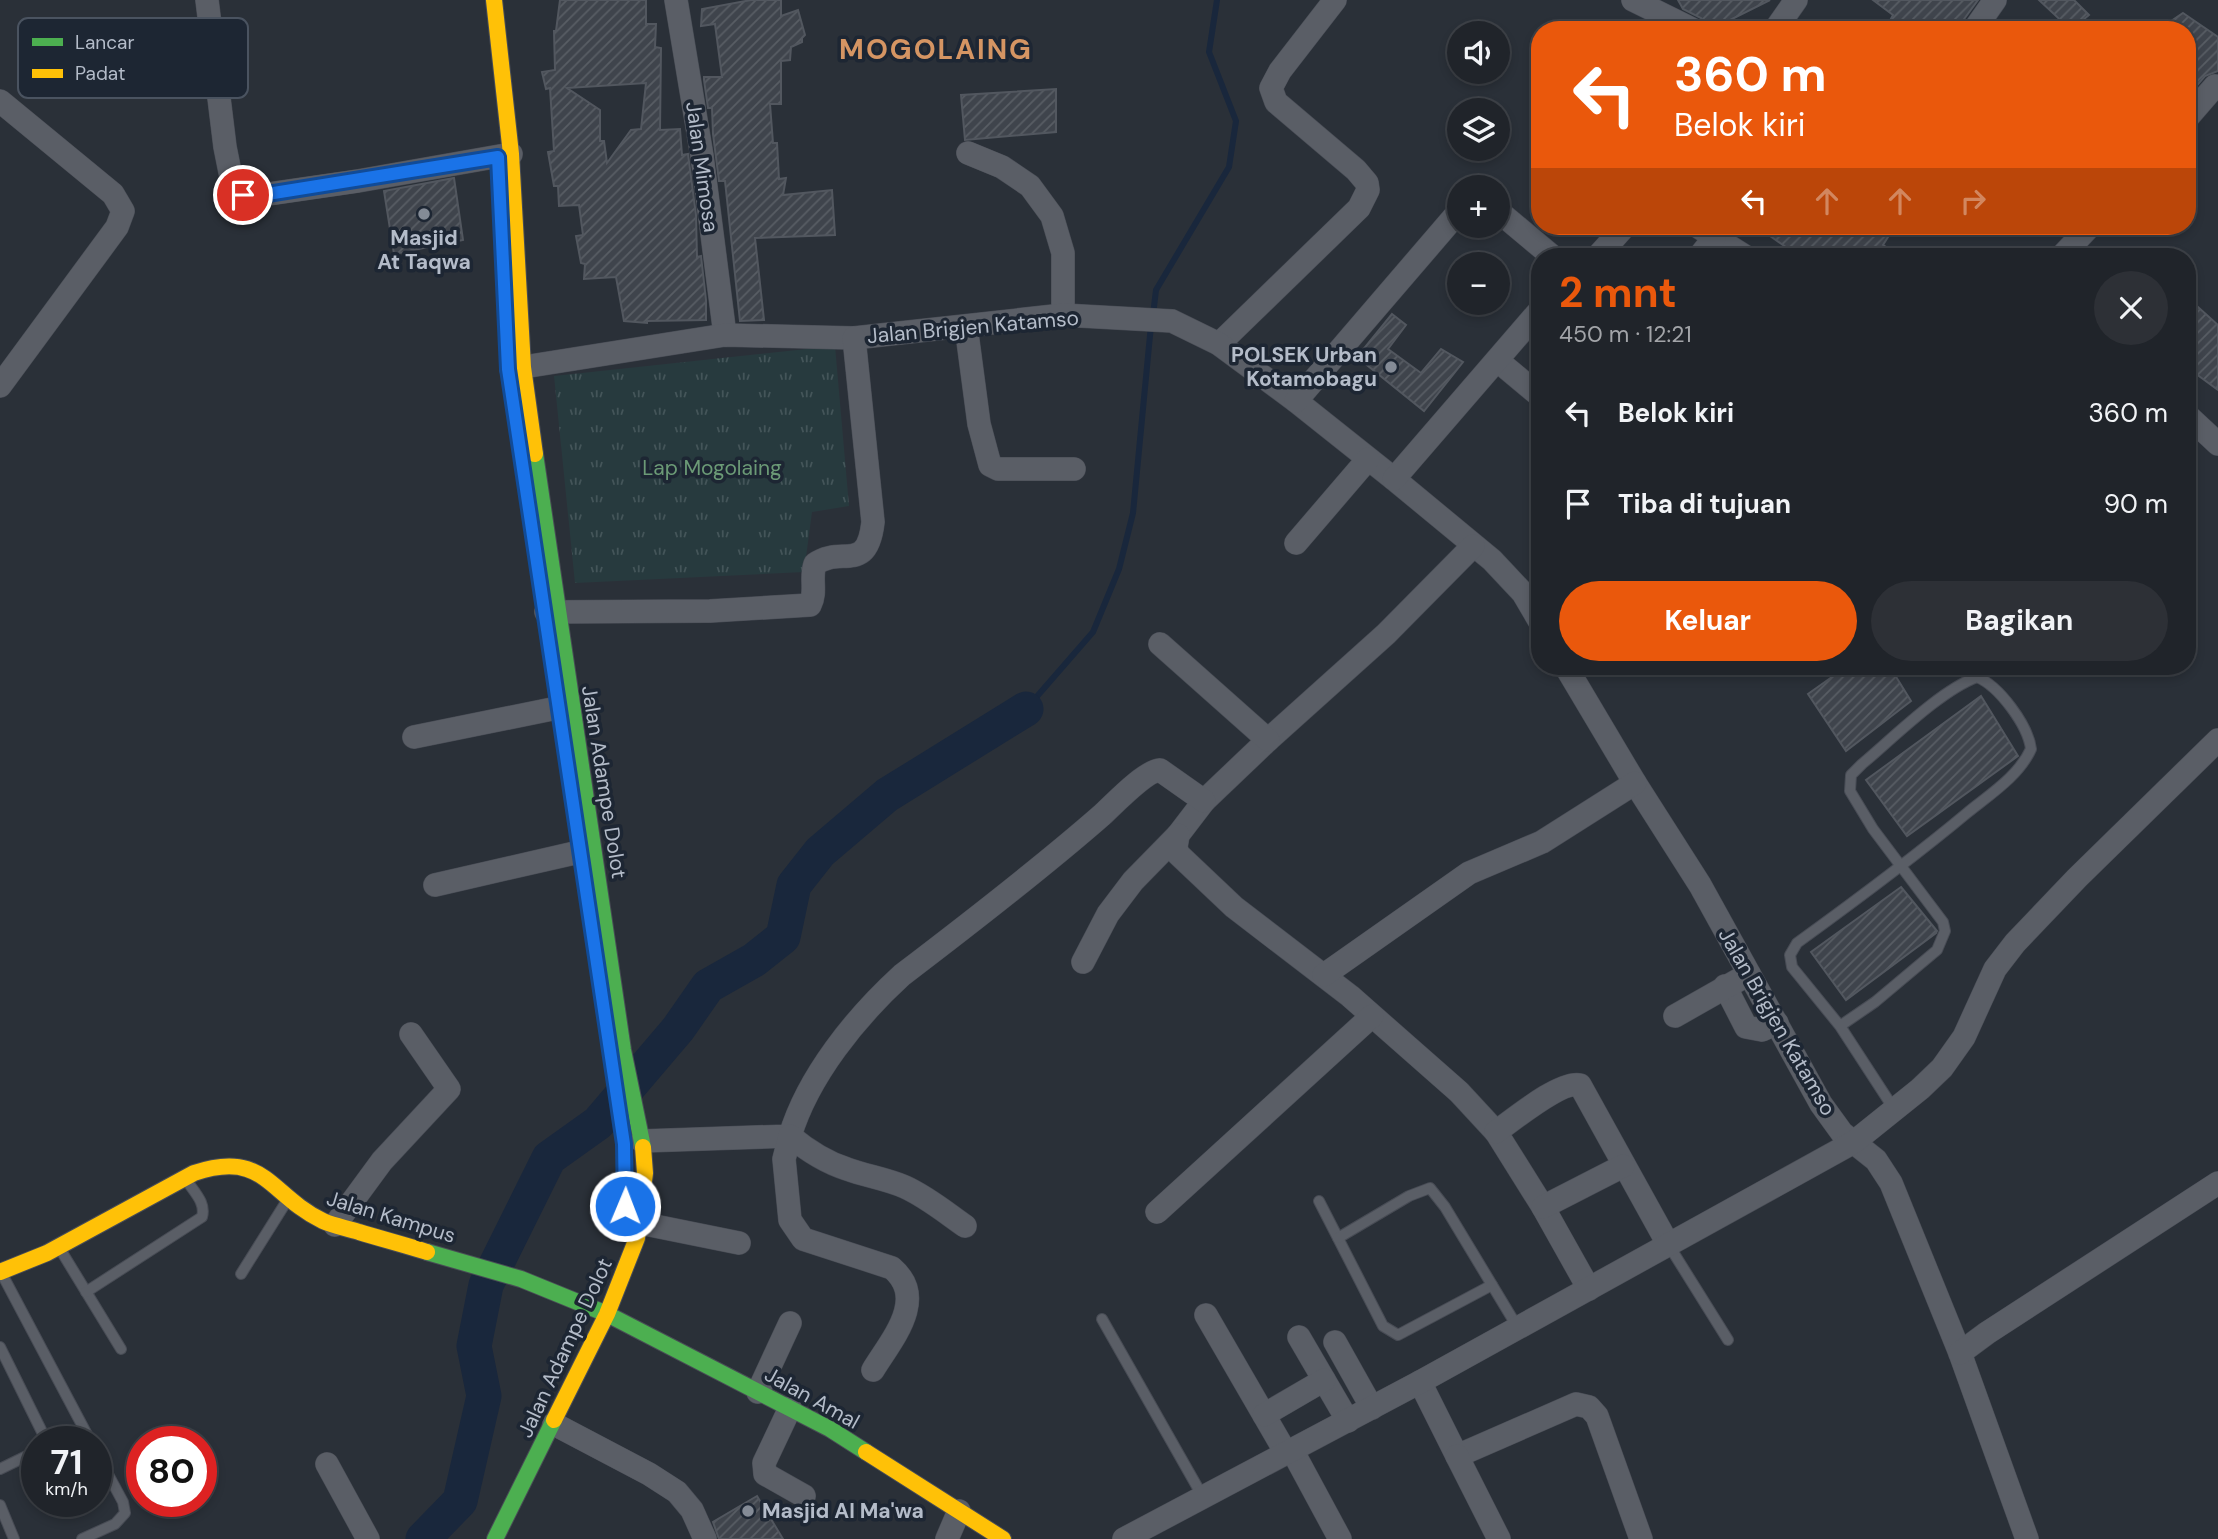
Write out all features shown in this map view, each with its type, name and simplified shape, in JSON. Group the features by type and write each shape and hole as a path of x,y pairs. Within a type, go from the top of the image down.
{"main road":[{"name":"Jalan Adampe Dolot","path":"478,0 505,156"},
{"name":"Jalan Adampe Dolot","path":"494,0 516,368 617,1054 616,1095"},
{"name":"Jalan Adampe Dolot","path":"480,1539 599,1306 629,1260 639,1223 645,1173 642,1141 636,1112 617,1054 579,852 557,708 550,612"},
{"name":"Jalan Kampus","path":"0,1272 58,1247 185,1178 215,1166 229,1165 257,1172 307,1212 335,1225 466,1261 599,1306"},
{"name":"Jalan Adampe Dolot","path":"495,1539 554,1424 599,1306"},
{"name":"Jalan Amal","path":"599,1306 830,1429 1003,1539"}],"street":[{"path":"207,0 209,18"},
{"name":"Jalan Mimosa","path":"676,0 702,156 725,335"},
{"path":"1219,344 1338,231 1359,208 1368,190 1367,183 1356,170 1276,102 1271,89 1280,71 1335,0"},
{"path":"1633,0 1676,21"},
{"path":"1781,21 1796,0"},
{"path":"1980,21 1995,0"},
{"path":"2196,108 2215,86"},
{"path":"219,98 233,187 236,192 255,196 505,156"},
{"path":"0,101 113,194 123,211 117,228 8,355 0,386"},
{"path":"968,153 1002,167 1030,186 1052,216 1063,253 1063,315"},
{"path":"1510,221 1542,248"},
{"path":"1296,401 1447,225"},
{"path":"1605,248 1617,235"},
{"path":"1710,235 1731,248"},
{"path":"2069,248 2082,235"},
{"name":"Jalan Brigjen Katamso","path":"516,368 725,335 854,338 1063,315 1172,321 1219,344 1394,479 1516,584 1531,608"},
{"path":"1394,479 1531,321"},
{"path":"966,326 979,424 990,466 1074,469"},
{"path":"550,612 710,611 810,605 815,595 815,564 823,559 854,556 871,539 873,522 854,338"},
{"path":"1498,361 1531,388"},
{"path":"2196,422 2216,438"},
{"path":"1296,543 1368,459"},
{"path":"1083,962 1108,914 1142,872 1178,835 1204,801 1385,634 1474,546"},
{"path":"1160,644 1268,740"},
{"name":"Jalan Brigjen Katamso","path":"1571,675 1615,746 1634,783 1699,885 1821,1104 1842,1133 1876,1160 1883,1170 1961,1353 2027,1539"},
{"path":"414,737 557,708"},
{"path":"1124,1539 1420,1382 1854,1142 1920,1089 1954,1053 1995,968 2015,943 2077,878 2218,740"},
{"path":"873,1370 899,1329 907,1311 908,1292 903,1278 892,1268 803,1239 790,1220 784,1159 804,1101 832,1054 879,996 1155,770 1160,770 1204,801"},
{"path":"1324,975 1469,873 1542,842 1634,783"},
{"path":"1178,835 1178,854 1205,880 1234,907 1324,975 1447,1080 1496,1132 1543,1207 1589,1289"},
{"path":"435,885 579,852"},
{"path":"1675,1016 1749,974"},
{"path":"1725,986 1746,1027 1762,1030 1777,1023"},
{"path":"1157,1212 1372,1016"},
{"path":"335,1225 382,1161 450,1089 411,1034"},
{"path":"1496,1132 1559,1089 1576,1084 1580,1086 1668,1244"},
{"path":"642,1141 790,1136 824,1160 902,1185 923,1196 965,1226"},
{"path":"1543,1207 1623,1166"},
{"path":"1961,1353 2218,1183"},
{"path":"639,1223 739,1243"},
{"path":"1206,1315 1340,1539"},
{"path":"758,1392 790,1323"},
{"path":"1299,1337 1348,1421"},
{"path":"1335,1342 1372,1408"},
{"path":"1264,1415 1324,1380"},
{"path":"1420,1382 1499,1539"},
{"path":"1457,1455 1576,1404 1590,1407 1597,1416 1642,1539"},
{"path":"790,1408 764,1463 765,1474 804,1496"},
{"path":"554,1424 649,1474 677,1492 692,1510 705,1539"},
{"path":"327,1464 368,1539"},
{"path":"947,1539 959,1511"}],"lane":[{"path":"1840,1026 1937,950 1945,931 1943,922 1902,867 1873,829 1850,792 1851,775 1942,698 1977,677 1998,690 2027,734 2031,750 2021,766 1902,867 1797,943 1790,955 1792,967 1840,1026 1894,1109"},
{"path":"86,1292 202,1217 204,1209 201,1201 185,1178"},
{"path":"1338,1238 1409,1196 1433,1189 1518,1328"},
{"path":"242,1274 289,1198"},
{"path":"1319,1201 1383,1326 1398,1335 1492,1285"},
{"path":"1668,1244 1728,1340"},
{"path":"58,1247 121,1349"},
{"path":"0,1272 82,1426"},
{"path":"1102,1320 1203,1497"},
{"path":"0,1347 39,1426"},
{"path":"0,1469 21,1459"},
{"path":"82,1539 115,1524 125,1513 112,1483"},
{"path":"0,1505 14,1539"}],"green space":[{"name":"Lap Mogolaing","path":"835,346 849,506 812,512 804,572 575,583 554,376"}],"building":[{"path":"560,0 646,0 646,24 656,24 655,47 661,48 660,130 680,129 682,155 688,154 696,215 697,257 701,256 706,300 706,320 647,323 624,321 616,277 584,279 585,264 581,263 576,236 583,235 579,205 559,206 558,186 554,186 548,152 554,151 550,88 546,89 542,72 555,70","holes":["646,83 641,129 631,130 607,163 604,141 600,141 600,110 567,88"]},
{"path":"751,0 781,0 781,16 798,10 805,35 802,42 791,47 790,60 781,61 781,104 770,104 773,143 777,143 779,179 786,178 783,195 832,190 835,235 755,238 764,320 740,321 725,181 719,181 712,108 708,108 704,80 704,77 722,77 715,24 701,26 702,9"},
{"path":"1678,0 1770,0 1728,21 1704,21 1683,9"},
{"path":"1873,0 1978,0 1963,21 1890,21 1893,15"},
{"path":"2039,0 2074,0 2089,15 2082,21 2061,21"},
{"path":"2183,13 2195,21 2171,21"},
{"path":"2196,22 2218,37 2218,71 2205,76 2196,87"},
{"path":"1056,89 1056,132 965,140 961,95"},
{"name":"Masjid At Taqwa","path":"454,178 463,240 394,254 384,191"},
{"path":"1769,235 1889,235 1883,245 1888,248 1787,248"},
{"path":"2196,305 2218,325 2218,390 2196,374"},
{"name":"POLSEK Urban Kotamobagu","path":"1392,314 1406,325 1388,349 1421,373 1441,349 1463,362 1424,411 1357,357"},
{"path":"1835,675 1895,675 1911,701 1846,751 1808,694"},
{"path":"1981,696 2018,756 1907,836 1866,780"},
{"path":"1901,887 1937,931 1846,1000 1811,952"},
{"name":"Masjid Al Ma'wa","path":"757,1496 783,1539 719,1539 713,1522"}],"waterway":[{"path":"1153,315 1156,290 1229,167 1236,121 1209,52 1217,0"},
{"path":"1026,709 1093,632 1119,569 1133,513 1151,325"},
{"path":"423,1539 460,1501 484,1396 474,1346 486,1285 549,1158 598,1123 678,1029 708,986 754,960 783,937 794,885 820,852 887,795 1026,709"}],"traffic: fast":[{"path":"535,454 623,1050 643,1147"},
{"path":"427,1252 521,1279 607,1314 830,1429 866,1452"},
{"path":"495,1539 554,1420"}],"traffic: slow":[{"path":"494,0 511,154 523,367 535,454"},
{"path":"554,1420 607,1314 637,1238 645,1173 643,1147"},
{"path":"0,1272 47,1253 194,1173 218,1167 237,1167 252,1171 327,1223 427,1252"},
{"path":"866,1452 1003,1539"}],"place":[{"name":"Masjid At Taqwa","path":"424,214"},
{"name":"POLSEK Urban Kotamobagu","path":"1391,367"},
{"name":"Masjid Al Ma'wa","path":"748,1511"}],"district":[{"name":"MOGOLAING","path":"936,49"}],"route":[{"path":"243,195 255,196 358,181 498,157 508,369 624,1144 625,1206"}]}
